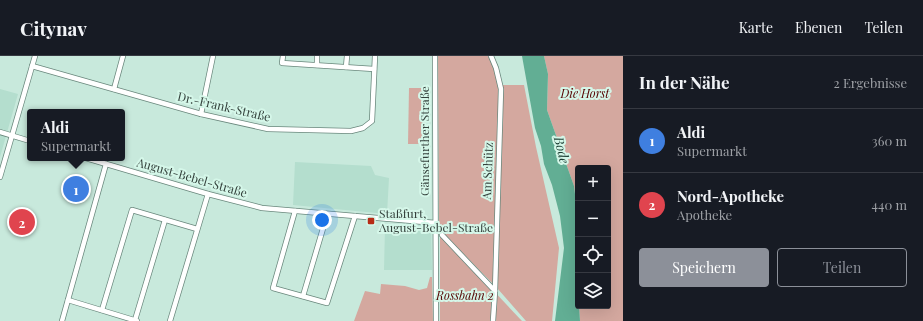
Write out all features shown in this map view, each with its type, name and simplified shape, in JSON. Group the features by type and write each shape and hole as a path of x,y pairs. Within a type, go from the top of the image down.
{"street":[{"path":"0,177 35,56"},
{"path":"114,89 123,56"},
{"path":"201,114 213,56"},
{"path":"283,56 282,63 374,69"},
{"path":"317,56 317,65"},
{"path":"346,56 346,67"},
{"name":"Dr.-Frank-Straße","path":"32,66 201,114 268,129 351,131 358,130 368,125 372,121 375,56"},
{"name":"Gänsefurther Straße","path":"435,56 436,321"},
{"name":"Am Schütz","path":"491,56 496,68 501,89 493,321"},
{"path":"0,132 27,140"},
{"name":"August-Bebel-Straße","path":"96,161 208,194 262,208 327,215 436,223"},
{"path":"62,321 106,164"},
{"path":"170,321 208,194"},
{"path":"102,310 132,210 197,229"},
{"path":"295,211 273,288 327,303 355,216"},
{"path":"303,296 327,215"},
{"path":"68,300 137,321 165,220"},
{"path":"442,235 495,291"}],"shaded area":[{"path":"522,56 544,56 548,74 547,110 574,186 575,309 579,309 580,321 555,321 564,248 560,216 535,128"},
{"path":"0,89 18,94 0,157"},
{"path":"295,162 371,166 375,175 389,178 387,214 293,205"},
{"path":"431,225 432,270 384,270 385,227"}],"green space":[{"path":"438,56 489,56 496,68 499,85 524,85 536,147 559,248 552,321 526,321 497,288 439,229"},
{"name":"Die Horst","path":"544,56 623,56 623,321 580,321 579,309 611,309 611,165 575,165 575,194 574,186 547,110 548,74"},
{"path":"409,88 425,88 425,144 408,144"},
{"name":"Rossbahn 2","path":"440,235 442,236 522,321 440,321"},
{"path":"430,277 432,277 433,321 354,321 365,291 380,294 381,284 405,286 419,290 427,288"}],"place":[{"name":"Aldi","path":"76,189"},
{"name":"Staßfurt, August-Bebel-Straße","path":"371,221"},
{"name":"Nord-Apotheke","path":"22,222"}],"water label":[{"name":"Bode","path":"562,150"}]}
